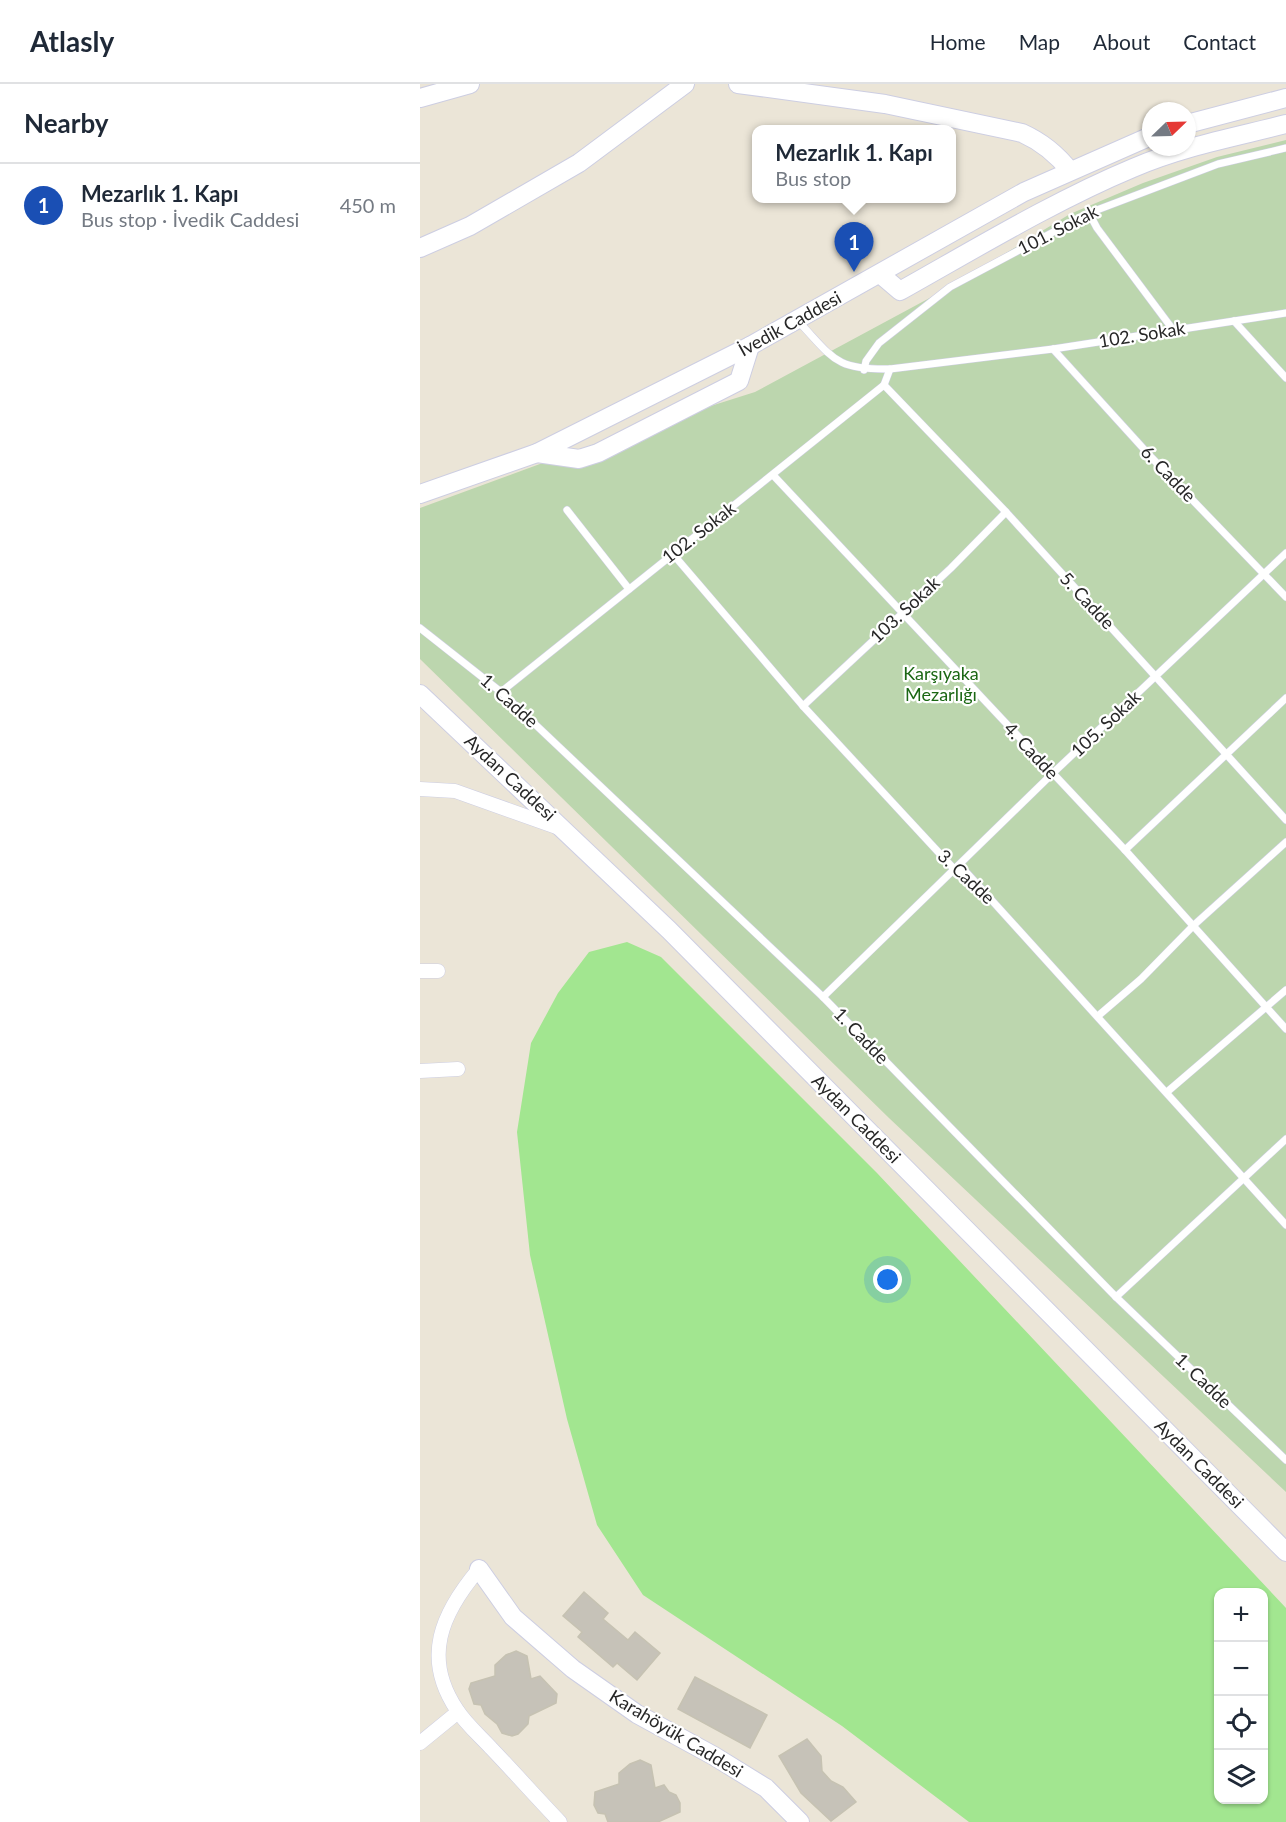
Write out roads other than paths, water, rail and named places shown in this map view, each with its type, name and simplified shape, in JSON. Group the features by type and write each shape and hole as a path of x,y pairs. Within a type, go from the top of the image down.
{"street":[{"path":"420,98 470,84"},
{"path":"738,84 885,104 1022,133 1040,141 1058,156 1070,171"},
{"path":"420,248 470,226 579,163 672,87"},
{"path":"1196,122 1286,98"},
{"path":"880,274 900,291 1037,216 1134,167 1278,126 1264,103"},
{"name":"İvedik Caddesi","path":"420,494 537,453 750,346 1024,192 1142,140"},
{"path":"1024,192 1037,216"},
{"path":"537,453 579,459 619,442 739,381 750,346"},
{"name":"Aydan Caddesi","path":"420,694 566,830 678,939 1286,1552"},
{"path":"420,789 454,791 566,830"},
{"path":"420,971 438,971"},
{"path":"420,1071 458,1070"},
{"path":"479,1569 465,1585 443,1625 437,1658 443,1685 458,1712 560,1822"},
{"name":"Karahöyük Caddesi","path":"479,1569 513,1617 573,1669 637,1714 714,1756 766,1788 800,1822"},
{"path":"420,1743 458,1712"}],"lane":[{"name":"101. Sokak","path":"864,370 866,361 879,343 950,287 1089,213 1218,164 1286,148"},
{"path":"1089,213 1097,228 1174,331"},
{"name":"102. Sokak","path":"797,320 837,363 864,370 890,369 1053,349 1286,313"},
{"path":"1234,321 1286,378"},
{"name":"6. Cadde","path":"1053,349 1152,458 1286,597"},
{"path":"885,385 890,369"},
{"name":"102. Sokak","path":"501,692 885,385"},
{"name":"5. Cadde","path":"885,385 1006,512 1286,820"},
{"name":"4. Cadde","path":"773,475 901,614 1125,850 1286,1029"},
{"path":"567,510 629,590"},
{"name":"103. Sokak","path":"803,706 1006,512"},
{"name":"105. Sokak","path":"823,997 1052,774 1286,553"},
{"name":"3. Cadde","path":"672,554 803,706 954,869 967,873 1286,1226"},
{"name":"1. Cadde","path":"420,628 501,692 823,997 1116,1297 1286,1460"},
{"path":"1125,850 1286,698"},
{"path":"1098,1016 1286,842"},
{"path":"1167,1092 1286,990"},
{"path":"1116,1297 1286,1139"}],"place":[{"name":"Mezarlık 1. Kapı","path":"854,272"}],"park label":[{"name":"Karşıyaka Mezarlığı","path":"941,684"}]}
